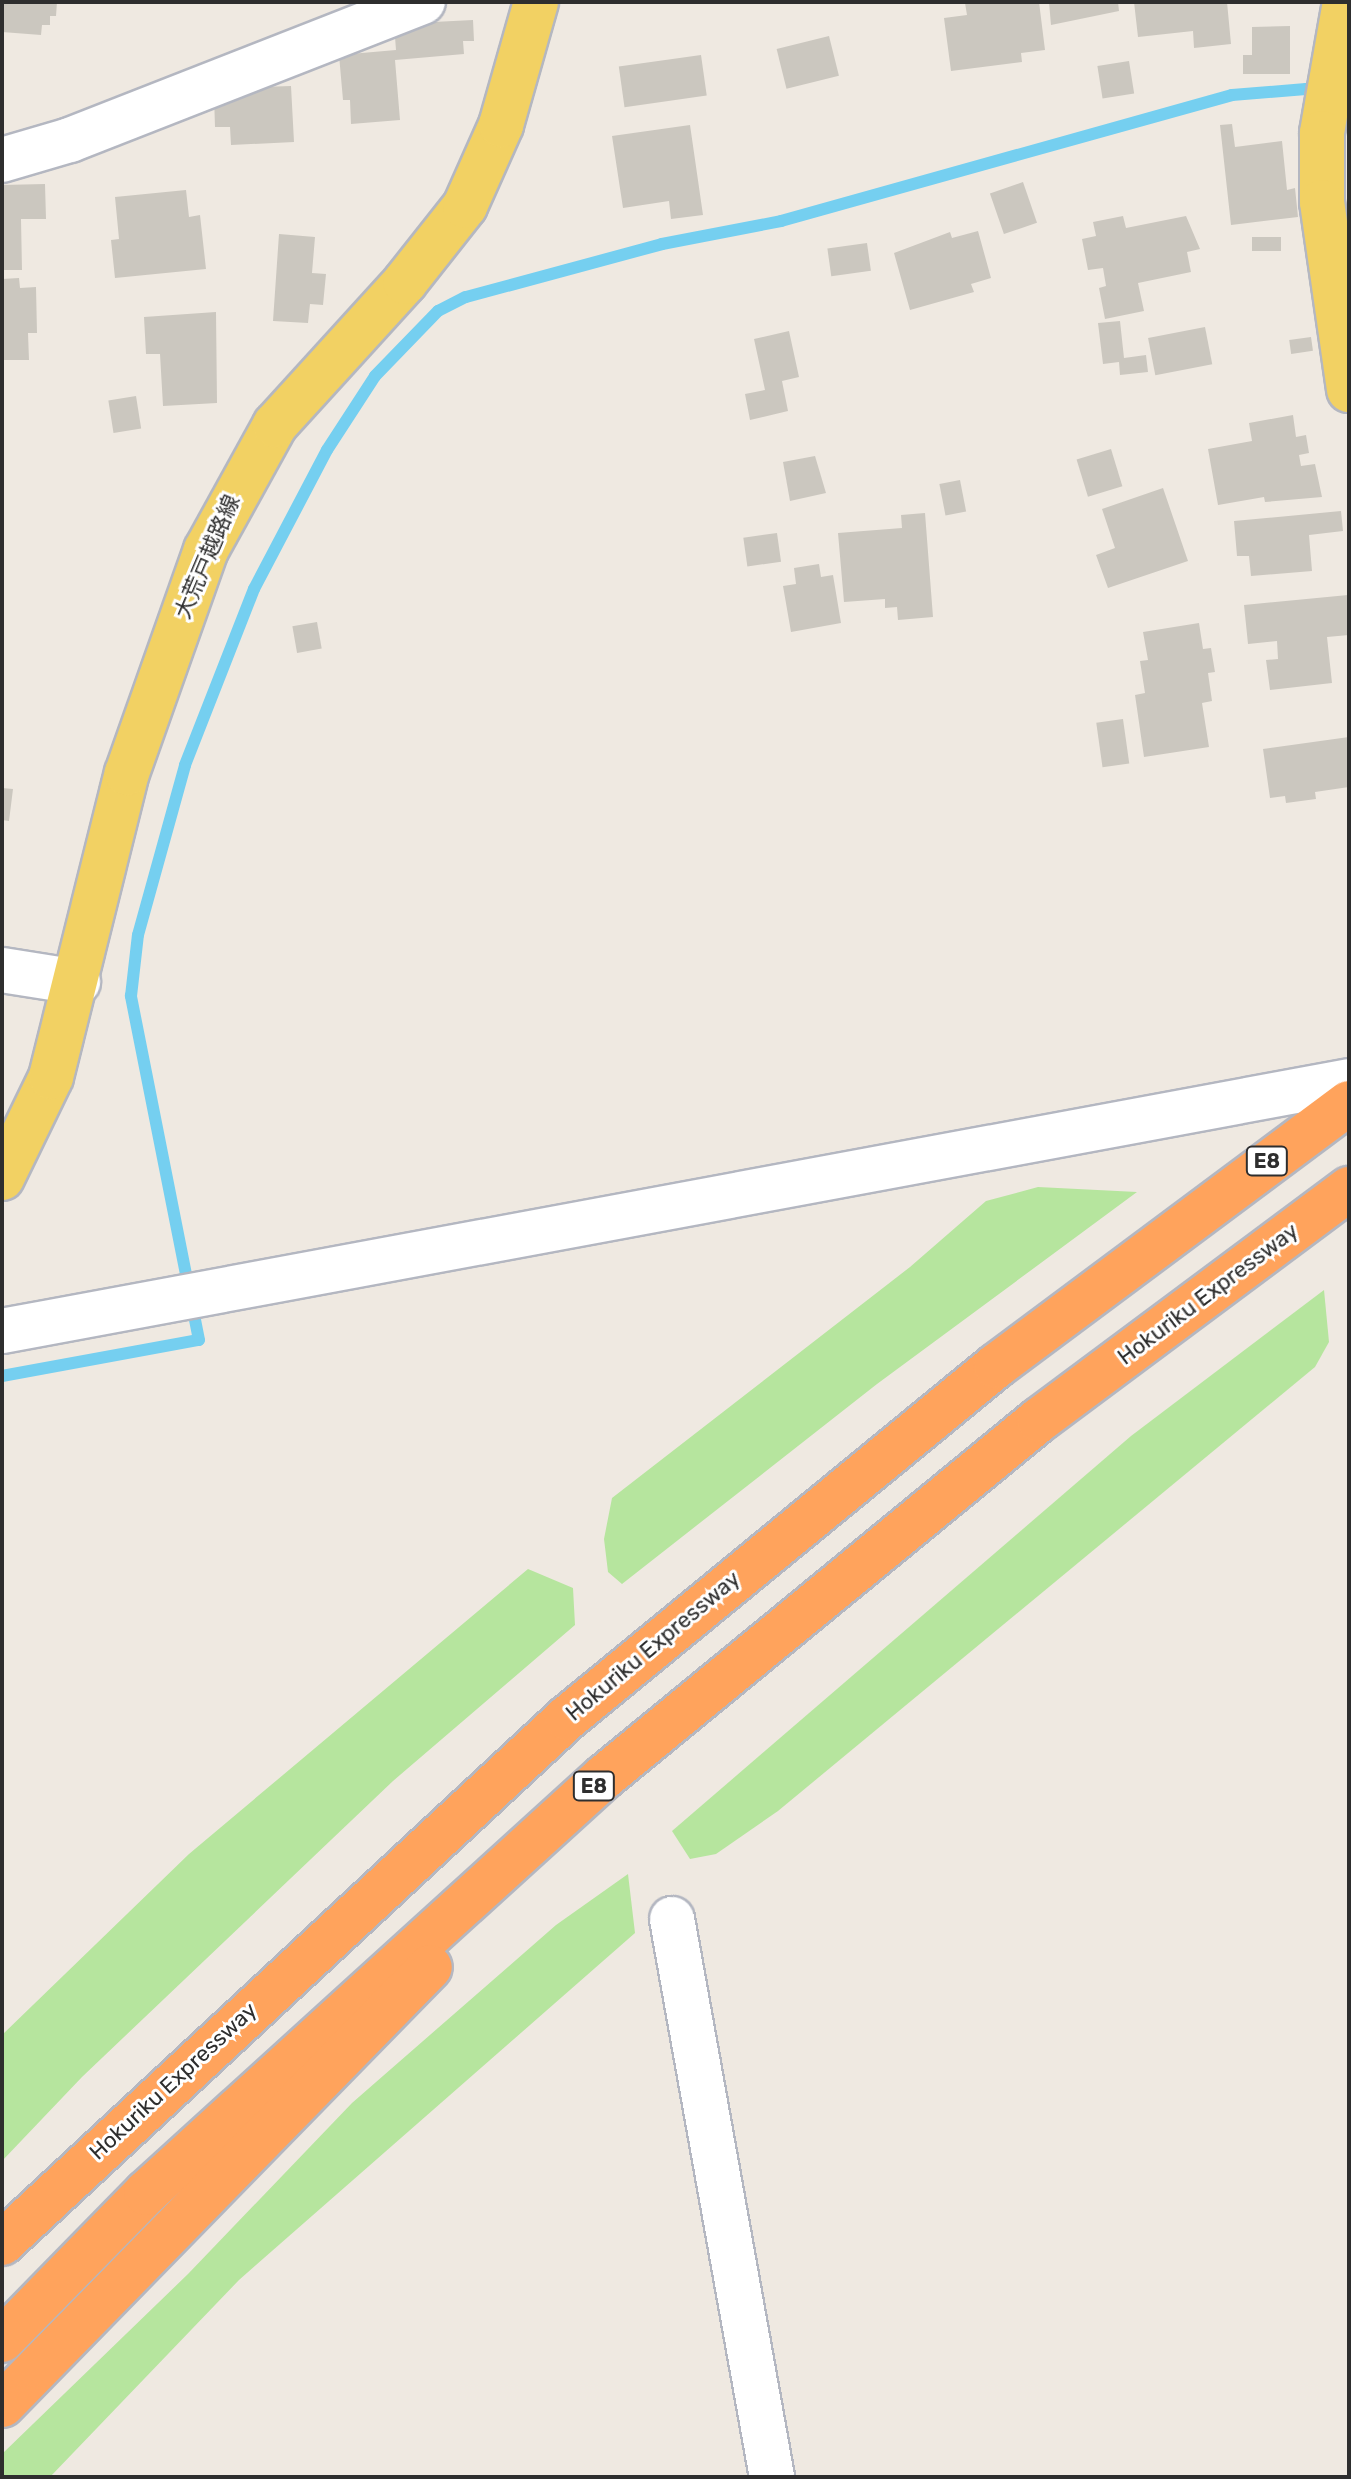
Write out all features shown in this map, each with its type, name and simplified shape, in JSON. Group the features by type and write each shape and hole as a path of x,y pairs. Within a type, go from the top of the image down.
{"highway":[{"name":"Hokuriku Expressway","path":"2,2243 567,1718 802,1520 1186,1220 1349,1103"},
{"name":"Hokuriku Expressway","path":"2,2340 146,2193 392,1964 842,1579 1227,1278 1349,1189"},
{"name":"Hokuriku Expressway","path":"2,2405 168,2231 603,1795 842,1579"}],"main road":[{"name":"大荒戸越路線","path":"2,1178 51,1077 78,982 127,773 191,589 225,510 275,425 339,349 405,282 465,206 501,125 536,2"},
{"path":"1345,2 1322,133 1322,202 1349,390"}],"street":[{"path":"2,160 70,140 423,2"},
{"path":"2,970 78,982"},
{"path":"2,1331 1349,1081"},
{"path":"672,1919 772,2477"}],"green space":[{"path":"1038,1187 1137,1192 877,1384 622,1584 608,1572 604,1539 612,1498 910,1267 986,1201"},
{"path":"1324,1290 1329,1342 1315,1367 778,1811 716,1854 690,1859 672,1831 1131,1436"},
{"path":"528,1569 573,1588 575,1625 393,1781 82,2077 2,2161 2,2035 189,1854"},
{"path":"628,1874 635,1933 239,2280 50,2477 2,2477 2,2454 188,2274 352,2103 556,1925"}],"building":[{"path":"2,2 57,2 56,16 50,16 50,25 42,25 41,35 2,32"},
{"path":"1039,2 1045,50 1021,53 1022,62 951,71 944,18 967,15 965,3"},
{"path":"1049,2 1118,2 1119,11 1051,25"},
{"path":"1134,2 1227,2 1231,44 1194,48 1193,31 1138,37"},
{"path":"473,20 474,41 463,41 464,54 395,60 400,120 351,124 350,100 343,100 339,55 396,50 394,24"},
{"path":"1290,26 1290,74 1243,74 1243,55 1252,55 1252,27"},
{"path":"829,36 839,76 787,89 777,49"},
{"path":"701,55 707,96 625,107 619,67"},
{"path":"1129,61 1134,94 1103,99 1097,66"},
{"path":"291,86 294,142 231,145 230,127 215,127 214,96 228,88"},
{"path":"1232,124 1235,147 1282,141 1287,190 1295,188 1298,217 1231,225 1220,125"},
{"path":"690,125 703,215 671,219 669,201 623,208 612,136"},
{"path":"1023,182 1037,223 1004,234 990,193"},
{"path":"45,184 46,219 21,219 22,270 2,270 2,185"},
{"path":"186,190 189,217 200,215 206,269 115,278 111,240 119,239 115,197"},
{"path":"1123,216 1126,228 1186,216 1200,249 1187,252 1191,272 1138,283 1144,311 1105,319 1099,288 1106,286 1103,268 1088,270 1082,239 1096,236 1093,222"},
{"path":"978,231 991,278 971,284 974,292 910,310 894,253 950,232 952,238"},
{"path":"279,234 315,237 312,273 326,274 323,305 310,304 308,323 273,321"},
{"path":"1252,237 1281,237 1281,251 1252,251"},
{"path":"867,243 871,271 831,276 827,249"},
{"path":"19,278 20,288 36,287 37,333 28,333 29,360 2,360 2,279"},
{"path":"216,312 217,403 163,406 160,354 146,354 144,317"},
{"path":"1120,321 1124,358 1146,355 1148,372 1120,375 1119,362 1103,364 1098,323"},
{"path":"1205,327 1212,364 1155,375 1148,338"},
{"path":"789,331 799,377 782,381 788,411 750,420 745,394 765,390 754,339"},
{"path":"1311,337 1313,351 1291,354 1289,340"},
{"path":"136,396 141,429 114,433 108,400"},
{"path":"1293,415 1296,437 1306,435 1309,453 1299,455 1301,466 1315,464 1322,497 1265,502 1264,497 1218,505 1208,449 1252,441 1249,423"},
{"path":"1111,449 1122,486 1088,497 1077,460"},
{"path":"815,456 826,493 790,501 783,462"},
{"path":"960,480 966,511 945,515 939,484"},
{"path":"1163,488 1188,561 1108,588 1096,555 1115,548 1102,509"},
{"path":"1341,511 1343,531 1309,535 1312,571 1251,576 1249,556 1237,556 1234,521"},
{"path":"925,513 933,617 898,620 897,607 885,608 885,599 844,602 838,533 902,528 901,515"},
{"path":"777,533 781,562 747,566 743,538"},
{"path":"819,564 821,577 833,575 841,623 791,632 783,586 796,584 794,568"},
{"path":"1348,595 1349,635 1327,637 1332,683 1270,690 1266,660 1278,659 1277,641 1248,644 1244,605"},
{"path":"317,622 322,649 297,653 292,626"},
{"path":"1199,623 1203,649 1211,648 1215,672 1208,673 1212,701 1202,703 1209,747 1144,757 1135,695 1145,693 1140,661 1148,660 1143,632"},
{"path":"1123,719 1129,764 1103,767 1096,723"},
{"path":"1349,737 1349,787 1315,792 1316,799 1286,803 1285,796 1270,798 1263,749"},
{"path":"2,788 13,789 9,821 2,820"}],"waterway":[{"path":"2,1376 199,1340 131,996 138,935 185,765 254,589 327,450 375,376 438,311 466,297 662,244 781,221 1232,95 1306,89 1349,107"}]}
